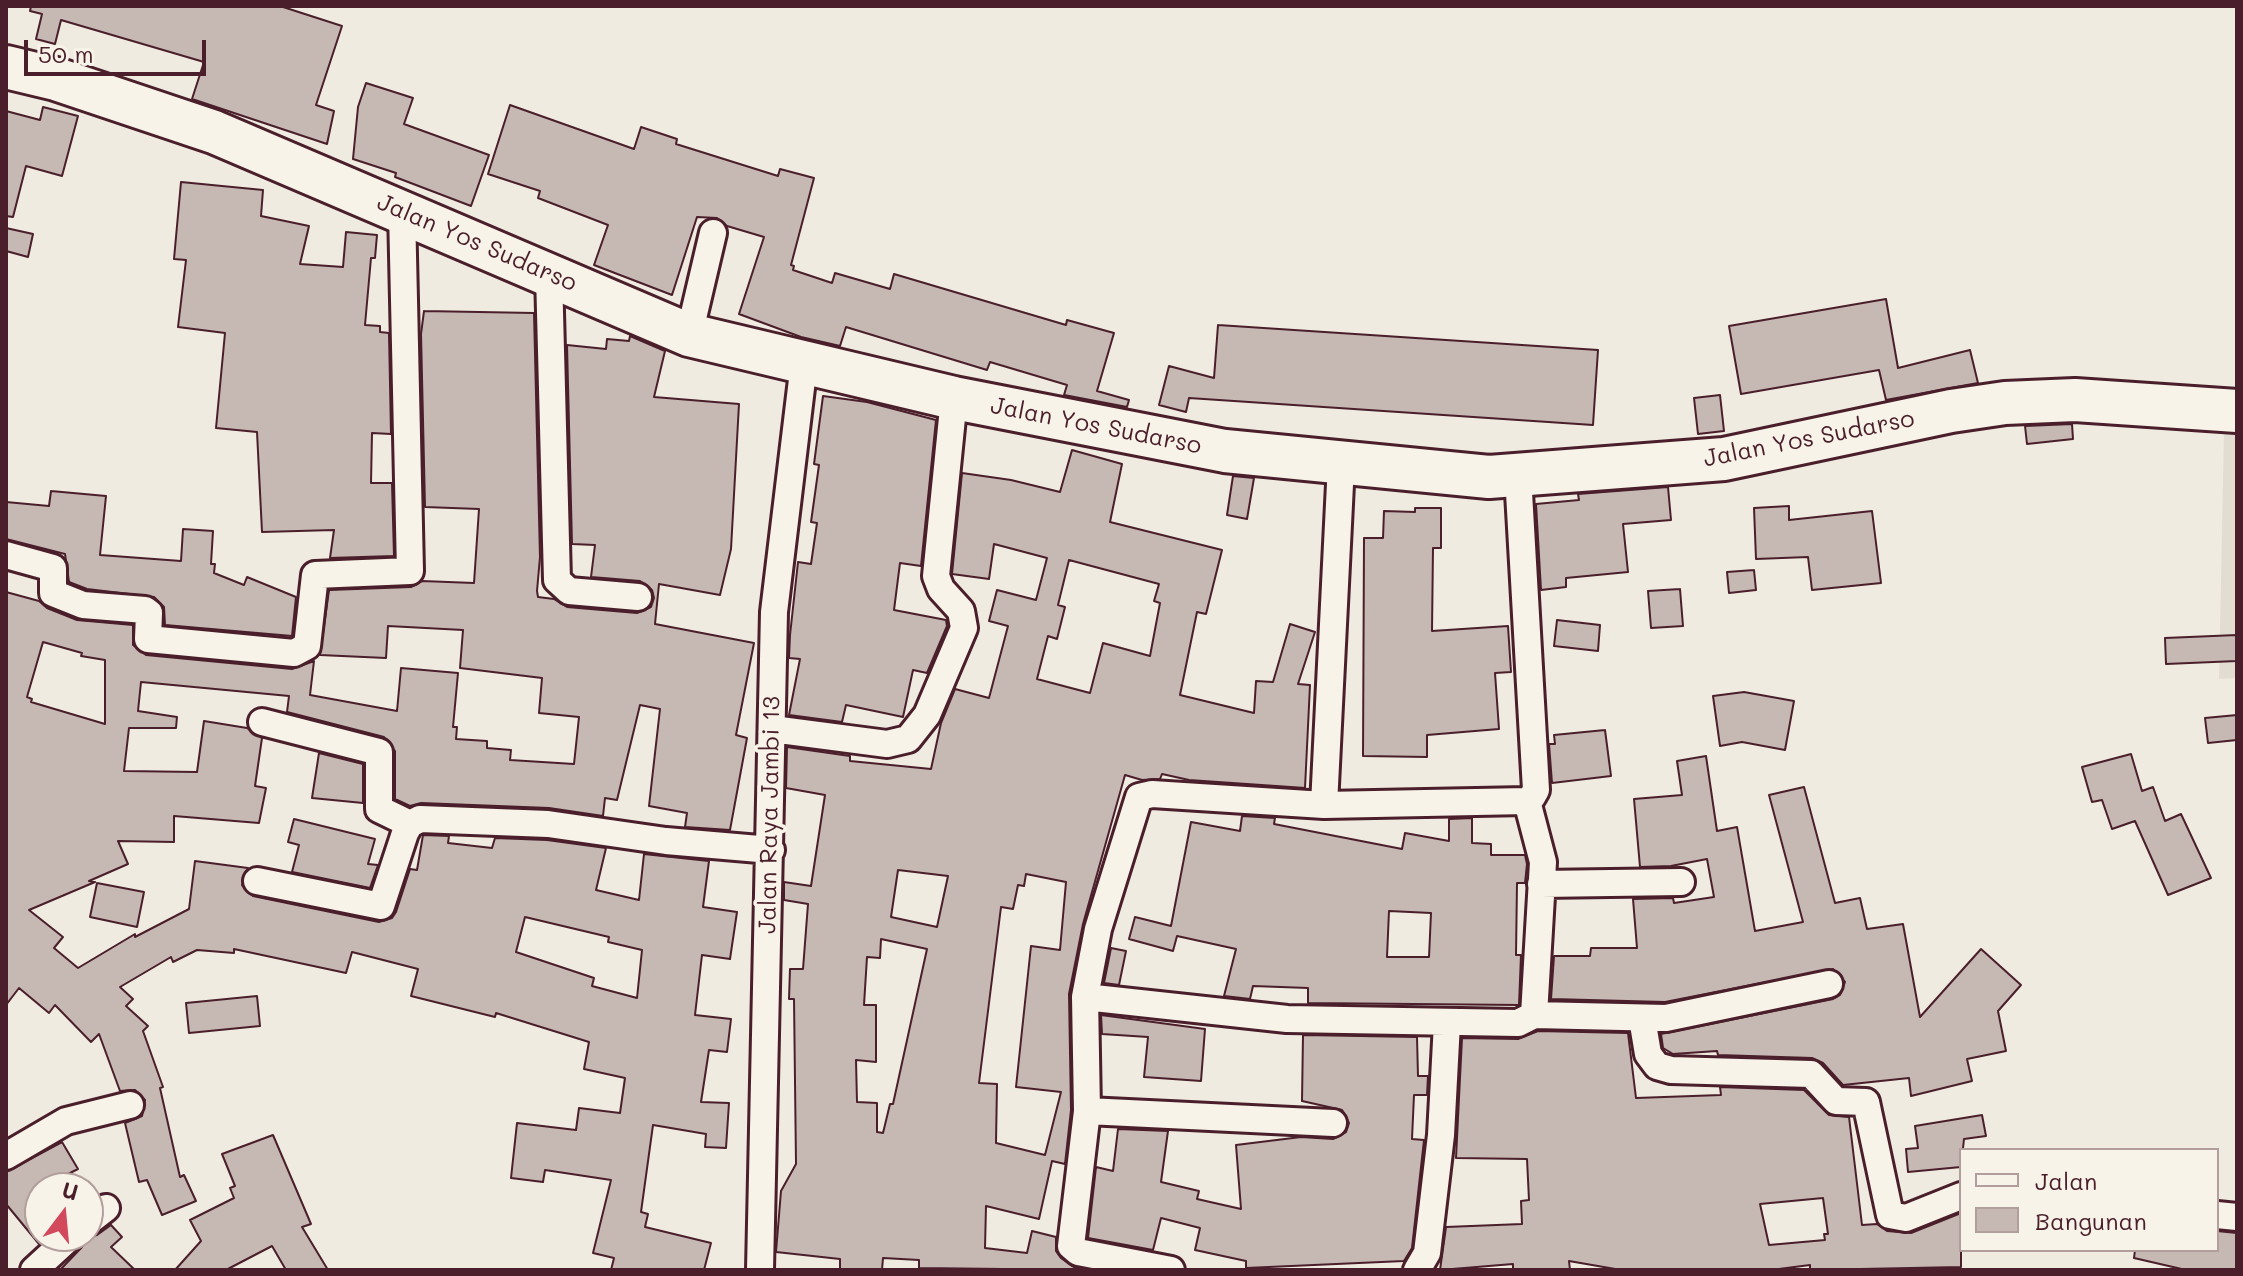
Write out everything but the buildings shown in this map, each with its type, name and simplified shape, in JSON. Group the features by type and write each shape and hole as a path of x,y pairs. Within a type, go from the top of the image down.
{"highway":[{"name":"Jalan Yos Sudarso","path":"6,67 56,79 214,132 689,335 954,398 1225,451 1489,477 1724,459 1951,411 2005,403 2075,400 2237,411"}],"street":[{"path":"6,555 53,568 52,591 83,605 145,610 149,613 148,639 294,653 307,646 315,575 410,571 402,210"},
{"path":"689,335 713,233"},
{"path":"549,274 557,580 569,591 638,597"},
{"name":"Jalan Raya Jambi 13","path":"760,1270 774,612 804,363"},
{"path":"772,729 887,744 908,739 927,715 964,628 961,611 941,589 936,576 954,398"},
{"path":"1324,805 1341,464"},
{"path":"1171,1270 1078,1252 1071,1246 1087,1111 1085,997 1098,929 1128,826 1141,794 1324,805 1527,801 1536,790 1518,475"},
{"path":"262,722 379,752 379,809 410,824"},
{"path":"1527,801 1543,862 1534,1015"},
{"path":"257,881 381,906 410,824 420,819 548,824 666,841 771,850"},
{"path":"1541,884 1681,882"},
{"path":"1085,997 1287,1019 1518,1023 1534,1015 1666,1018 1829,984"},
{"path":"1642,1018 1648,1054 1657,1066 1671,1070 1811,1074 1836,1101 1866,1102 1887,1211 1895,1218 1906,1218 1959,1197"},
{"path":"1417,1270 1427,1253 1441,1135 1447,1023"},
{"path":"6,1156 66,1121 130,1105"},
{"path":"1087,1111 1333,1123"},
{"path":"34,1270 54,1252"}],"shaded area":[{"path":"2224,430 2237,431 2237,678 2219,679"}]}
